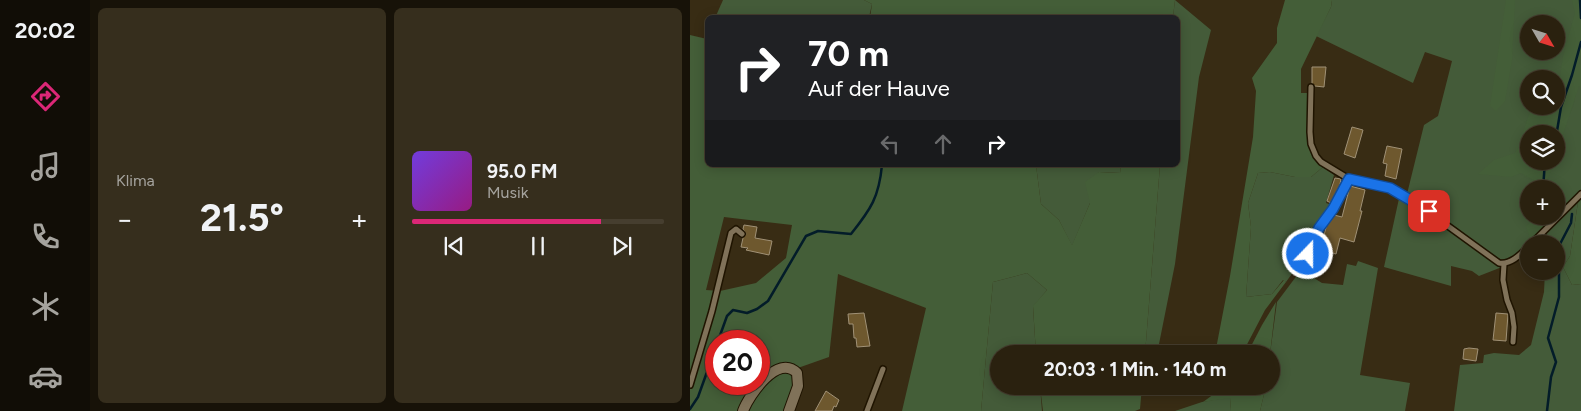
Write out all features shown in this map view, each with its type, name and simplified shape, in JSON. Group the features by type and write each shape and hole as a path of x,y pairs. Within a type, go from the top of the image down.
{"street":[{"path":"743,411 759,385 773,372 788,367 797,373 798,382 789,411"}],"lane":[{"path":"1311,87 1310,132 1314,152 1324,165 1349,179 1380,185 1401,193 1492,259 1504,264"},
{"path":"1308,254 1319,228 1333,209 1349,179"},
{"path":"1540,235 1581,194"},
{"path":"690,385 712,311 731,232 736,229 742,234"},
{"path":"1504,264 1520,254"},
{"path":"1504,264 1503,280 1512,313 1514,327 1513,342"},
{"path":"867,411 883,368"}],"green space":[{"path":"723,0 864,0 872,4 869,15 716,15"},
{"path":"864,0 1175,0 1173,15 870,15 872,4"},
{"path":"1175,0 1211,30 1199,77 1175,264 1159,345 1146,345 1160,167 1180,167 1180,15 1173,15"},
{"path":"1285,0 1332,0 1331,7 1301,69 1301,93 1311,93 1309,132 1312,151 1316,160 1323,167 1311,177 1295,177 1270,172 1258,173 1248,203 1251,227 1246,297 1272,294 1284,280 1286,282 1265,310 1247,345 1217,345 1253,137 1256,91 1252,78 1277,43 1277,28"},
{"path":"1332,0 1581,0 1581,191 1565,209 1565,180 1520,180 1520,225 1548,225 1538,235 1520,235 1520,251 1510,258 1503,260 1495,257 1407,194 1424,125 1438,116 1452,61 1425,52 1413,83 1316,36 1331,7"},
{"path":"1506,0 1515,0 1512,60 1505,101 1496,111 1490,106"},
{"path":"1572,0 1581,0 1581,55 1579,64 1581,65 1581,87 1579,86 1565,129 1565,125 1525,125 1529,115 1565,115 1565,70 1561,70 1575,13"},
{"path":"690,35 705,39 705,167 1036,167 1041,204 1059,220 1072,245 1090,203 1085,182 1099,172 1120,173 1121,167 1160,167 1146,345 1035,345 1033,306 1047,290 1027,273 993,282 981,411 902,411 926,308 838,274 829,357 795,369 788,366 770,377 770,330 705,330 705,395 751,395 739,411 690,411","holes":["724,217 792,225 786,258 756,283 720,291 706,290"]},
{"path":"1520,145 1520,170 1551,170 1547,180 1533,180 1521,173 1511,177 1478,174 1494,160 1515,153"},
{"path":"1036,167 1121,167 1120,173 1099,172 1090,203 1072,246 1059,220 1041,204"},
{"path":"1323,167 1334,175 1326,203 1332,205 1316,230 1305,256 1286,282 1283,280 1272,294 1246,297 1251,227 1248,203 1258,173 1270,172 1295,177 1311,177"},
{"path":"1400,194 1502,267 1479,276 1472,271 1451,266 1451,286 1384,267"},
{"path":"1581,199 1581,284 1572,285 1565,271 1565,264 1570,256 1578,202"},
{"path":"1578,202 1570,256 1565,264 1565,235 1547,235 1547,231 1553,225 1565,225 1565,214"},
{"path":"1547,225 1537,235 1529,235 1526,226"},
{"path":"1358,261 1378,268 1360,375 1410,383 1405,411 1260,411 1264,395 1280,395 1280,345 1271,345 1277,302 1301,270 1322,283 1343,285 1347,264 1356,266"},
{"path":"1565,271 1572,285 1581,284 1581,411 1454,411 1460,365 1483,363 1484,355 1494,353 1519,355 1531,345 1544,292 1545,280 1565,280"},
{"path":"1027,273 1047,290 1033,307 1035,345 990,345 990,395 1041,395 1042,411 981,411 993,282"},
{"path":"1276,302 1271,345 1252,345"},
{"path":"791,370 797,382 787,411 743,411 755,395 770,395 770,375"},
{"path":"1041,395 1141,395 1140,409 1135,411 1043,411"},
{"path":"1213,395 1264,395 1260,411 1231,411 1230,398 1203,402"},
{"path":"1230,397 1231,411 1175,411 1202,402"}],"building":[{"path":"1312,67 1326,67 1324,87 1315,86 1312,83"},
{"path":"1352,127 1363,130 1355,158 1344,154"},
{"path":"1387,146 1402,149 1396,179 1385,176 1387,164 1383,163"},
{"path":"1335,178 1341,179 1341,184 1331,203 1327,201"},
{"path":"1350,186 1365,190 1354,242 1340,238 1336,254 1320,250 1327,224 1334,215 1342,217"},
{"path":"744,225 757,227 755,238 772,241 769,255 746,250 748,248 741,247 746,234 743,229"},
{"path":"864,313 870,346 857,347 853,324 849,324 848,314"},
{"path":"1496,313 1508,314 1506,341 1493,340"},
{"path":"1464,349 1478,349 1476,361 1463,359"},
{"path":"826,391 839,400 836,407 834,406 832,411 815,411"}],"waterway":[{"path":"1580,0 1581,18"},
{"path":"1558,125 1561,107 1581,42"},
{"path":"722,330 727,316 733,310 747,313 768,301 806,236 818,231 851,234 873,202 879,186 882,167"},
{"path":"1544,170 1544,180"},
{"path":"1547,411 1551,377 1556,362 1548,338 1559,297 1559,246 1571,223 1572,214"},
{"path":"690,409 698,397 705,378"}],"route":[{"path":"1308,254 1319,228 1333,209 1349,179 1390,188 1429,211"}]}
